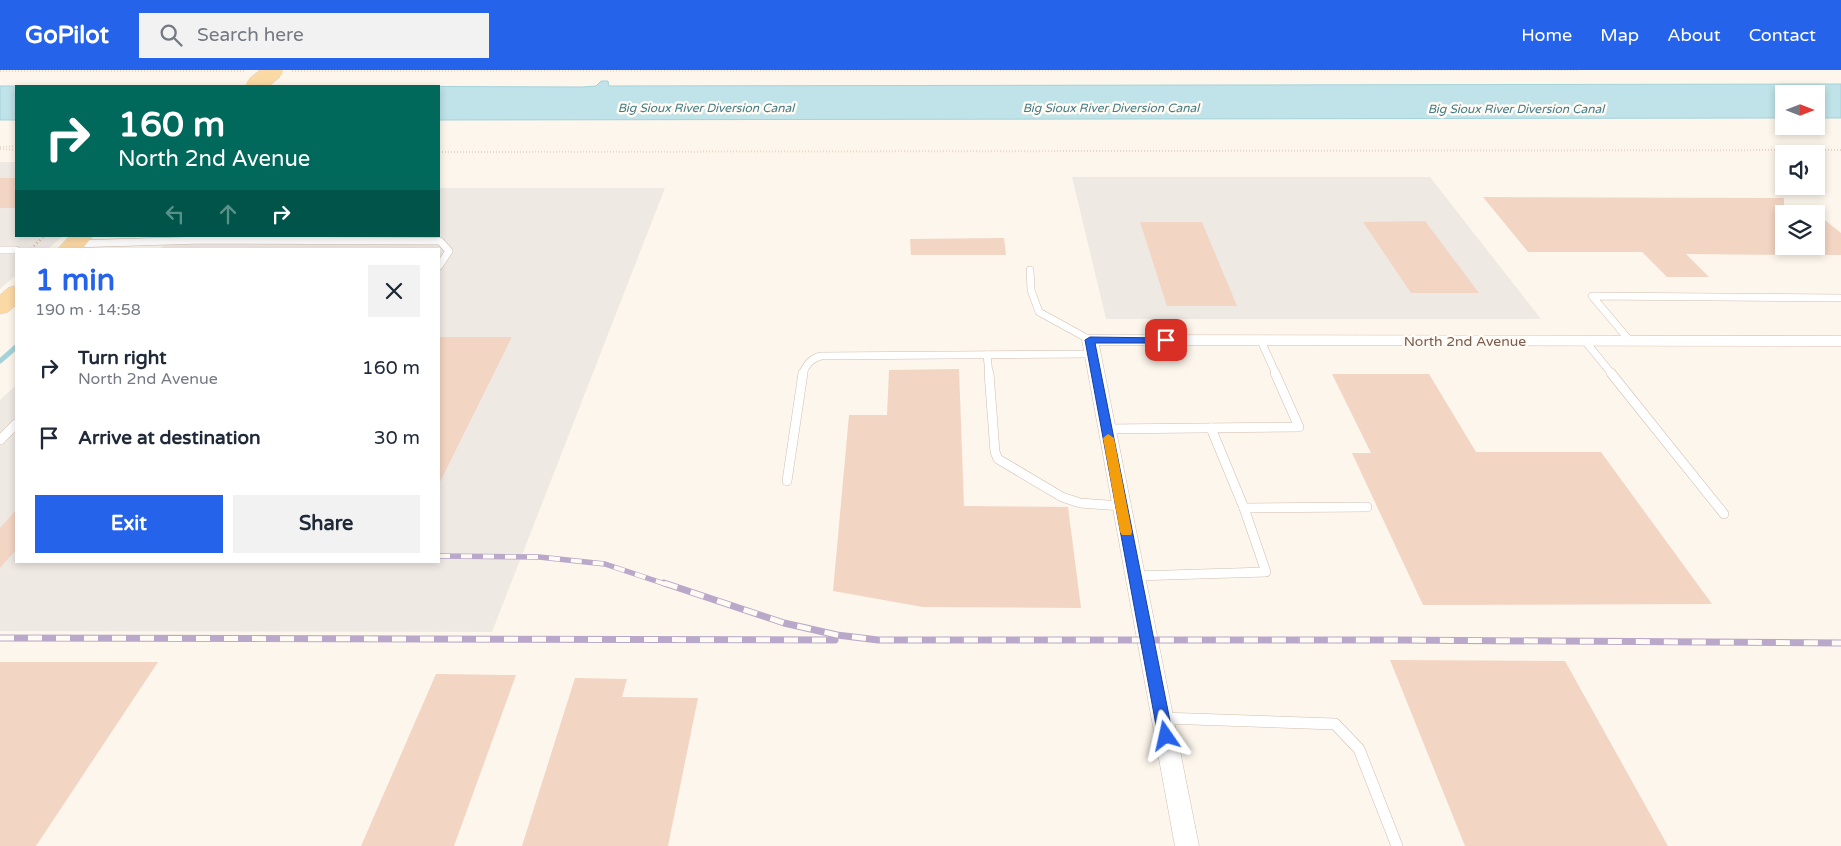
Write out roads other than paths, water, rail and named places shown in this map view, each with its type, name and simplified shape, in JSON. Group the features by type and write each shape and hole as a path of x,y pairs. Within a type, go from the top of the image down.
{"main road":[{"path":"252,79 281,70"},
{"path":"0,307 15,294"}],"street":[{"name":"North 2nd Avenue","path":"1091,347 1262,340 1841,341"},
{"path":"1091,347 1187,846"}],"lane":[{"path":"75,243 202,240 440,241 449,251 440,264"},
{"path":"194,248 202,240"},
{"path":"0,250 15,250"},
{"path":"1030,270 1031,290 1039,312 1091,347"},
{"path":"1630,341 1592,296 1841,299"},
{"path":"1107,429 1299,426 1262,340"},
{"path":"1585,341 1724,514"},
{"path":"786,482 804,369 813,358 821,356 987,355 1091,347"},
{"path":"987,355 995,452 998,459 1062,497 1080,503 1121,506"},
{"path":"0,440 15,425"},
{"path":"1135,576 1266,572 1244,508 1211,428"},
{"path":"1244,508 1367,507"},
{"path":"1162,718 1335,724 1358,749 1396,846"}],"water":[{"name":"Big Sioux River Diversion Canal","path":"601,81 608,81 609,86 1841,84 1841,118 1825,118 1825,85 1775,85 1775,118 440,120 440,86 582,87 596,86"},
{"path":"0,86 15,86 15,120 0,120"}],"waterway":[{"path":"0,361 15,348"}],"railway":[{"path":"440,556 539,557 605,564 668,585"},
{"path":"664,583 784,623 837,635 878,640 1395,640 1841,643"},
{"path":"0,638 835,640"}]}
